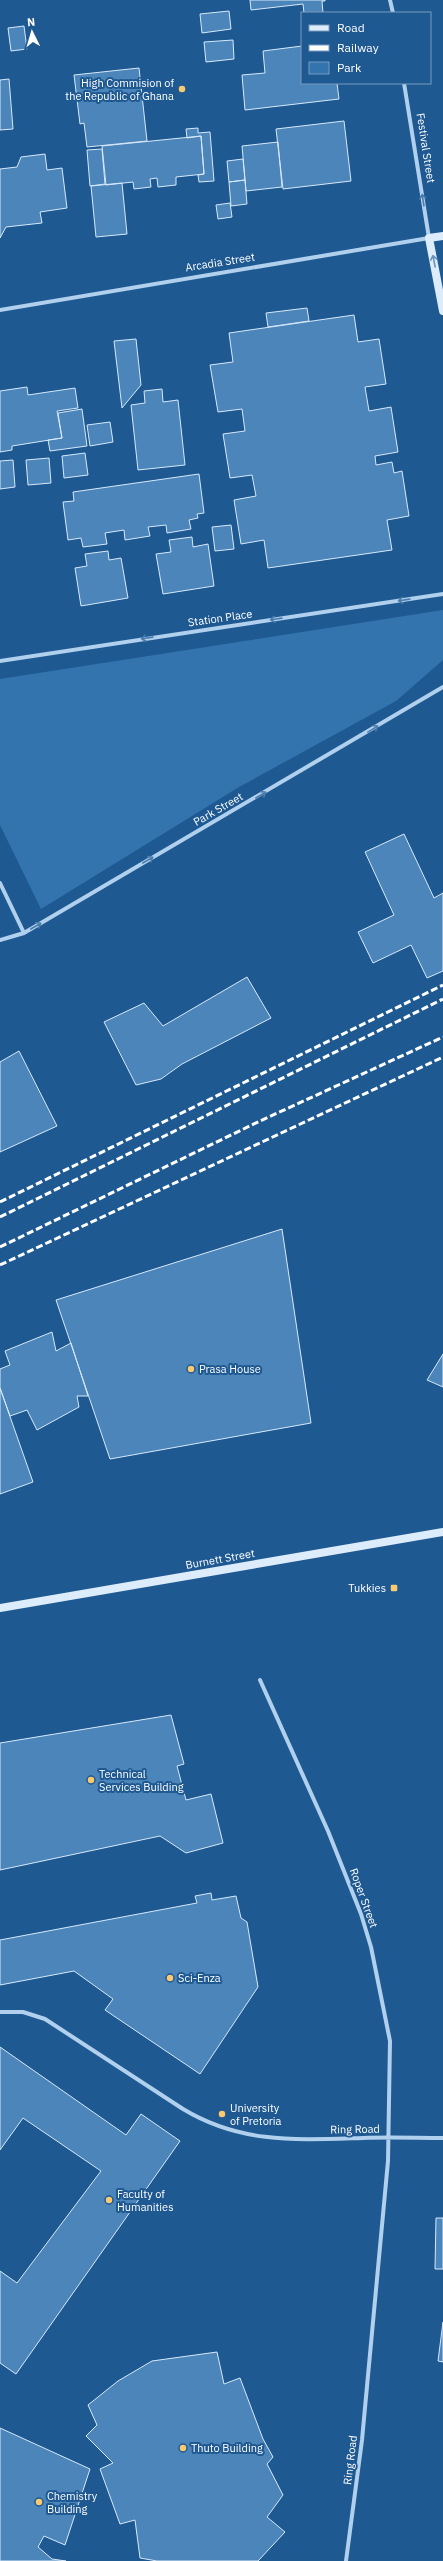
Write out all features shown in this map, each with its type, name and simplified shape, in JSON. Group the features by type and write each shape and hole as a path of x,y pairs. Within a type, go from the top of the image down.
{"street":[{"path":"390,0 392,12"},
{"name":"Festival Street","path":"404,84 443,311"},
{"name":"Arcadia Street","path":"0,310 443,236"},
{"name":"Station Place","path":"0,661 443,594"},
{"name":"Park Street","path":"0,940 24,933 443,687"},
{"path":"0,883 24,933"},
{"name":"Burnett Street","path":"0,1608 443,1532"},
{"name":"Roper Street","path":"260,1680 328,1831 361,1914 371,1947 390,2041 390,2138"},
{"name":"Ring Road","path":"0,2012 23,2012 45,2019 189,2113 225,2130 256,2137 287,2140 390,2138 362,2440 346,2561"},
{"path":"390,2138 443,2138"}],"green space":[{"path":"443,610 443,660 396,701 239,787 41,909 0,825 0,679"}],"building":[{"path":"250,0 325,0 322,1 323,12 304,12 303,4 251,10"},
{"path":"229,11 231,29 202,33 200,14"},
{"path":"24,26 27,49 11,51 8,28"},
{"path":"233,40 234,59 206,62 204,42"},
{"path":"301,46 301,84 337,84 339,99 245,110 242,75 265,73 263,51"},
{"path":"139,68 147,141 87,147 84,123 80,124 74,75"},
{"path":"9,79 13,129 0,130 0,80"},
{"path":"344,121 351,181 283,189 276,129"},
{"path":"198,128 198,133 210,132 214,181 199,182 198,175 204,174 201,136 187,138 186,129"},
{"path":"201,136 204,174 176,177 176,185 158,187 157,178 150,179 151,187 134,189 133,182 106,185 102,146"},
{"path":"278,142 282,187 246,191 242,146"},
{"path":"102,149 105,184 90,186 87,150"},
{"path":"45,154 47,170 62,168 67,208 40,212 42,223 6,227 0,238 0,169 17,167 21,157"},
{"path":"243,159 245,180 229,182 227,161"},
{"path":"245,180 247,204 231,206 229,182"},
{"path":"122,183 127,234 96,237 91,186"},
{"path":"230,203 232,217 218,219 216,205"},
{"path":"307,308 309,321 268,327 266,313"},
{"path":"354,315 358,342 379,339 386,384 365,387 369,411 391,407 398,452 375,456 376,465 392,462 394,473 402,471 409,516 387,520 392,550 268,568 264,540 241,544 234,500 256,496 252,475 230,478 223,434 245,431 242,409 218,412 210,365 233,362 229,333"},
{"path":"136,339 141,385 122,408 114,341"},
{"path":"27,387 28,395 75,388 78,408 57,411 62,438 12,446 12,450 0,452 0,391"},
{"path":"162,389 163,402 178,400 185,465 138,470 131,405 145,403 144,391"},
{"path":"82,409 87,446 50,451 48,440 62,438 58,413"},
{"path":"110,422 113,442 90,446 87,425"},
{"path":"85,453 88,475 64,478 62,456"},
{"path":"49,458 51,483 28,485 26,460"},
{"path":"13,460 15,487 0,489 0,461"},
{"path":"199,474 204,513 197,514 198,518 189,520 191,529 167,533 166,525 148,527 150,536 125,540 124,530 105,533 107,544 83,547 81,538 68,540 63,502 74,501 73,492"},
{"path":"231,525 234,549 215,551 212,527"},
{"path":"192,537 193,547 208,544 214,586 163,594 156,554 171,552 169,540"},
{"path":"108,551 109,560 121,558 128,598 81,606 75,568 87,566 85,554"},
{"path":"404,834 434,898 443,893 443,971 427,978 411,945 373,963 358,932 394,915 365,852"},
{"path":"247,977 271,1018 182,1064 161,1079 136,1085 104,1022 144,1003 163,1026"},
{"path":"19,1051 57,1126 0,1152 0,1062"},
{"name":"Prasa House","path":"282,1229 311,1423 110,1459 56,1300"},
{"path":"52,1332 56,1351 71,1343 88,1396 77,1396 79,1407 37,1430 27,1410 10,1416 0,1388 0,1369 10,1365 5,1351"},
{"path":"443,1354 443,1387 427,1380"},
{"path":"0,1388 33,1482 0,1494"},
{"name":"Technical Services Building","path":"171,1715 184,1764 177,1766 186,1800 211,1794 223,1843 186,1853 160,1836 0,1870 0,1743"},
{"name":"Sci-Enza","path":"211,1893 212,1900 236,1896 241,1918 247,1922 258,1987 200,2074 105,2010 113,1999 74,1971 0,1985 0,1940 197,1903 195,1896"},
{"name":"Faculty of Humanities","path":"0,2047 126,2135 141,2114 180,2141 16,2374 0,2363 0,2271 17,2283 101,2171 23,2118 0,2150"},
{"path":"436,2218 443,2218 443,2269 435,2269"},
{"path":"443,2322 443,2362 438,2361"},
{"name":"Thuto Building","path":"217,2352 224,2384 240,2378 263,2439 273,2457 267,2464 283,2495 267,2517 285,2532 258,2561 157,2561 140,2558 135,2520 120,2524 100,2469 113,2463 86,2436 97,2425 88,2405 118,2381 152,2361"},
{"name":"Chemistry Building","path":"0,2428 90,2469 65,2545 44,2536 38,2547 52,2559 66,2561 0,2561"}],"railway":[{"path":"0,1202 443,985"},
{"path":"0,1217 443,999"},
{"path":"0,1247 260,1121 443,1037"},
{"path":"0,1265 443,1057"}],"place":[{"name":"High Commision of the Republic of Ghana","path":"182,89"},
{"name":"Prasa House","path":"191,1369"},
{"name":"Tukkies","path":"394,1588"},
{"name":"Technical Services Building","path":"91,1780"},
{"name":"Sci-Enza","path":"170,1978"},
{"name":"University of Pretoria","path":"222,2114"},
{"name":"Faculty of Humanities","path":"109,2200"},
{"name":"Thuto Building","path":"183,2448"},
{"name":"Chemistry Building","path":"39,2502"}]}
